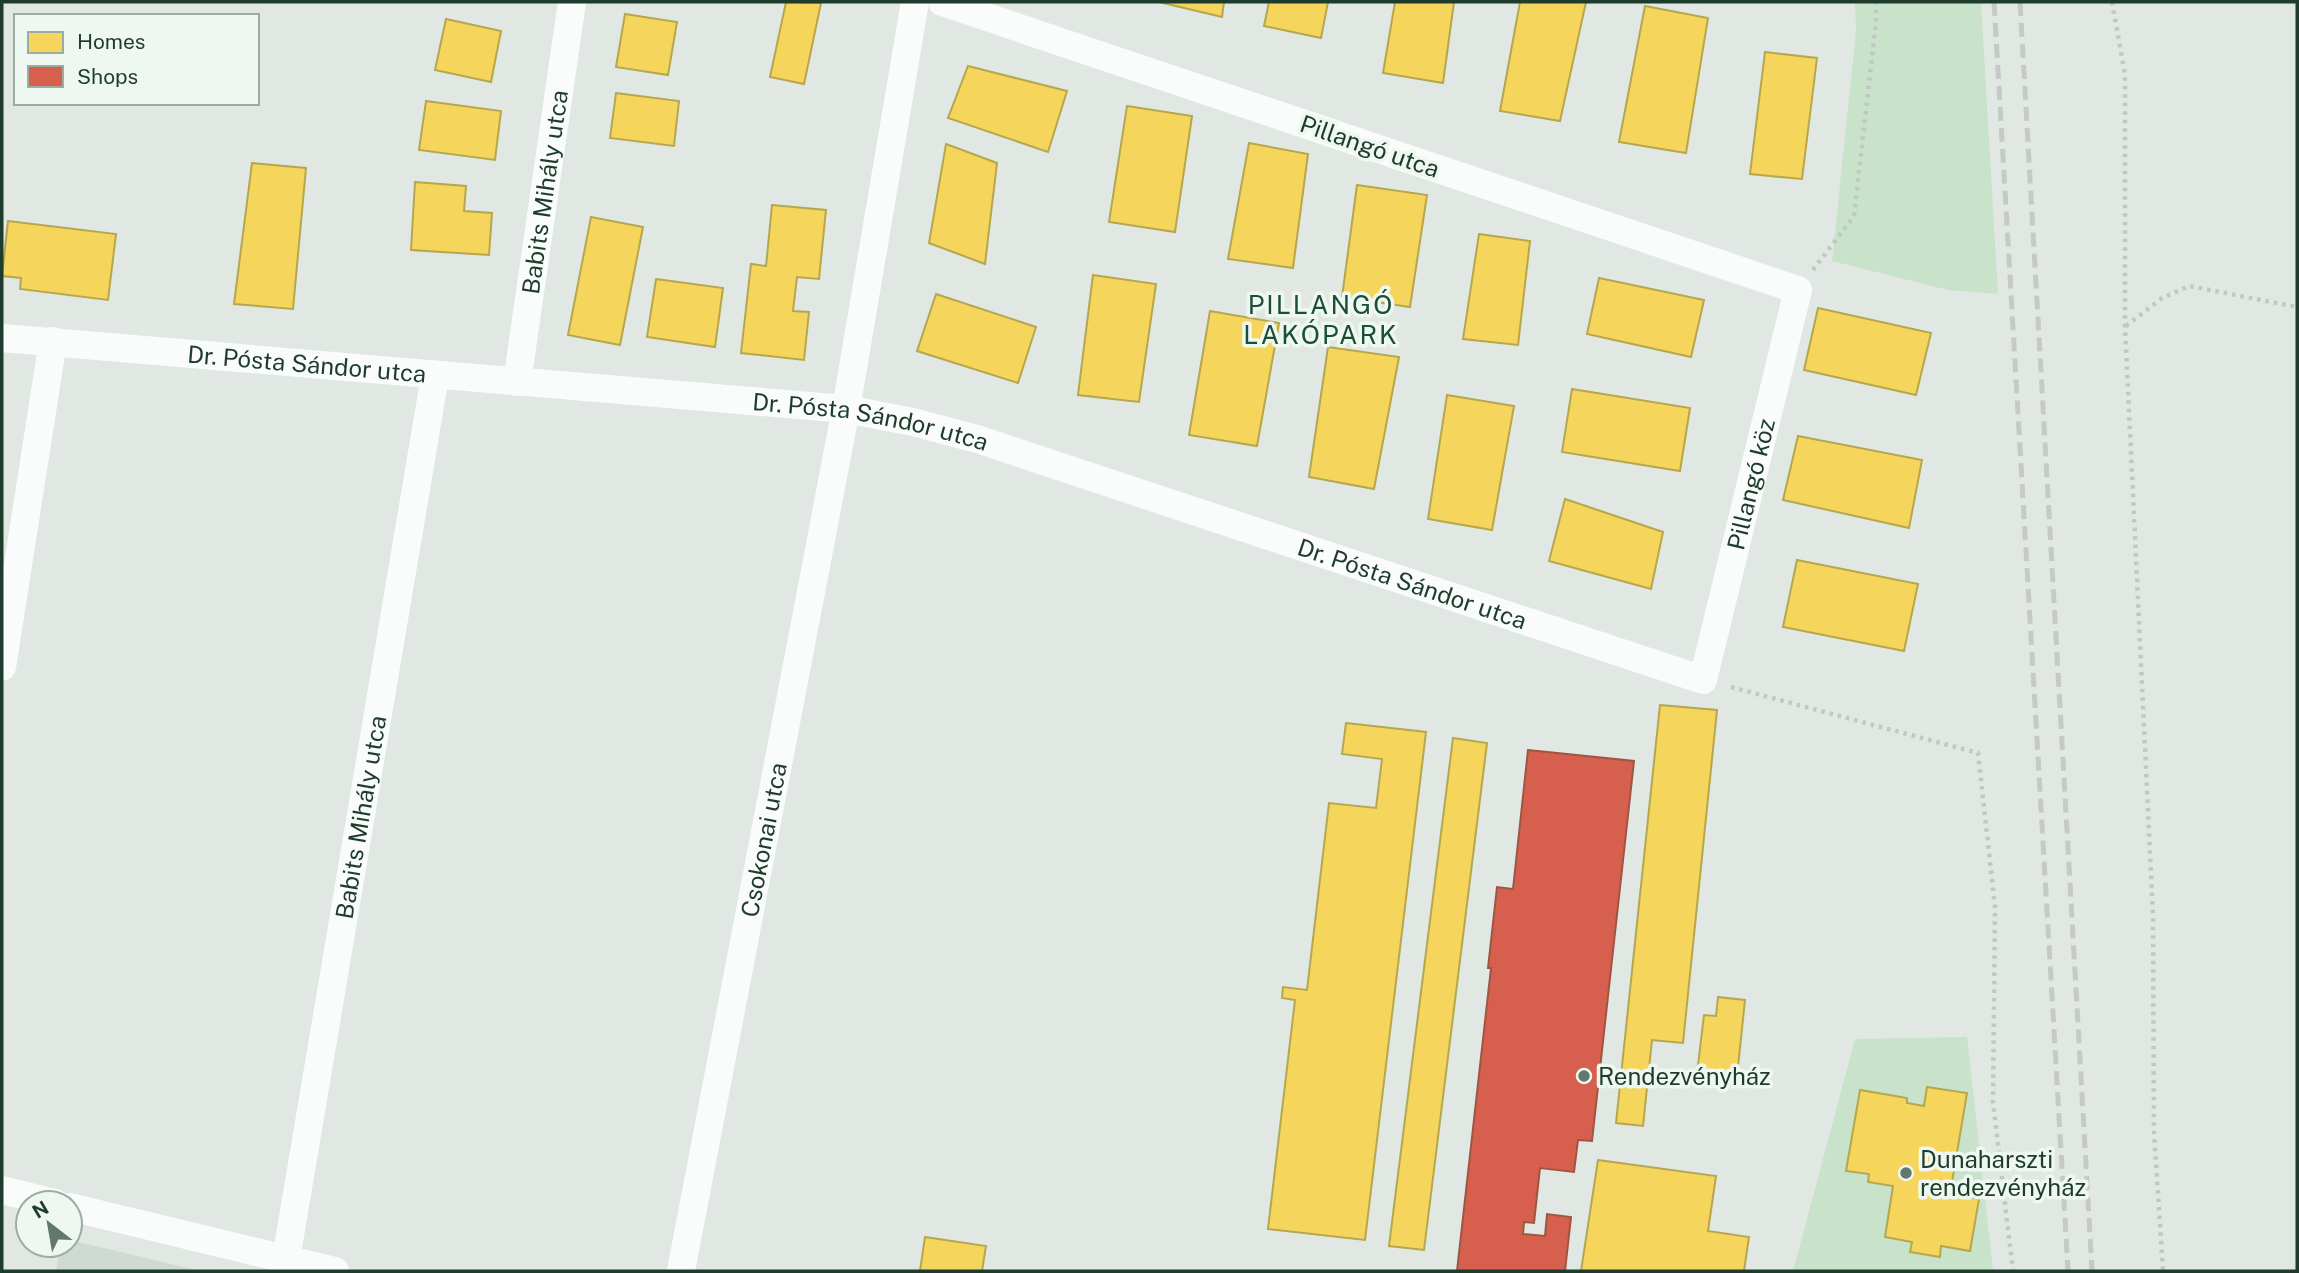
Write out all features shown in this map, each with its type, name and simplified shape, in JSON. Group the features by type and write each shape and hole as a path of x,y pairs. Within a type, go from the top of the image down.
{"street":[{"name":"Babits Mihály utca","path":"517,382 572,2"},
{"name":"Csokonai utca","path":"681,1271 846,409 915,2"},
{"name":"Pillangó utca","path":"942,2 1798,290"},
{"name":"Pillangó köz","path":"1703,680 1798,290"},
{"name":"Dr. Pósta Sándor utca","path":"2,338 846,409 913,422 976,439 1703,680"},
{"path":"2,667 53,341"},
{"name":"Babits Mihály utca","path":"286,1259 435,376"},
{"path":"84,1210 335,1271"}],"path":[{"path":"1798,290 1854,216 1876,2"},
{"path":"2112,2 2125,74 2125,326 2153,916 2154,1132 2163,1271"},
{"path":"2125,326 2162,298 2189,286 2297,307"},
{"path":"1703,680 1978,753 1995,907 1993,1102 2013,1271"}],"shaded area":[{"path":"84,1243 200,1271 56,1271 58,1259 84,1259"}],"green space":[{"path":"1855,2 1981,2 1998,294 1948,290 1832,261 1856,31"},
{"path":"1967,1037 1993,1271 1793,1271 1855,1039"}],"building: Homes":[{"path":"786,2 821,3 804,84 770,77"},
{"path":"1159,2 1224,2 1222,17"},
{"path":"1269,2 1328,2 1321,38 1264,26"},
{"path":"1395,2 1454,2 1443,83 1383,73"},
{"path":"1520,2 1586,2 1560,121 1500,111"},
{"path":"1645,6 1708,18 1686,153 1619,142"},
{"path":"625,14 677,22 668,75 616,67"},
{"path":"446,19 501,31 491,82 435,70"},
{"path":"1765,52 1817,58 1802,179 1750,174"},
{"path":"968,66 1067,91 1048,152 948,118"},
{"path":"616,93 679,101 674,146 610,138"},
{"path":"426,101 501,111 495,160 419,150"},
{"path":"1127,106 1192,116 1175,232 1109,222"},
{"path":"1249,143 1308,154 1293,268 1228,259"},
{"path":"946,144 997,163 985,264 929,243"},
{"path":"252,163 306,168 293,309 234,304"},
{"path":"415,182 466,186 464,211 492,213 489,255 411,250"},
{"path":"1357,185 1427,195 1410,307 1342,297"},
{"path":"772,205 826,210 819,279 797,277 793,311 809,312 804,360 741,353 751,264 766,266"},
{"path":"591,217 643,227 620,345 568,335"},
{"path":"8,221 116,234 108,300 20,289 21,278 2,276"},
{"path":"1479,234 1530,241 1518,345 1463,339"},
{"path":"1093,275 1156,284 1139,402 1078,395"},
{"path":"1599,278 1704,300 1691,357 1587,334"},
{"path":"656,279 723,288 715,347 647,337"},
{"path":"936,294 1036,327 1018,383 917,351"},
{"path":"1818,308 1931,333 1916,395 1804,370"},
{"path":"1210,311 1279,323 1257,446 1189,435"},
{"path":"1328,347 1399,357 1374,489 1309,477"},
{"path":"1572,389 1690,408 1680,471 1562,452"},
{"path":"1447,395 1514,406 1492,530 1428,519"},
{"path":"1798,436 1922,460 1909,528 1783,500"},
{"path":"1565,499 1663,532 1651,589 1549,561"},
{"path":"1797,560 1918,584 1904,651 1783,627"},
{"path":"1660,705 1717,710 1683,1043 1652,1040 1643,1126 1616,1123"},
{"path":"1346,723 1426,732 1365,1240 1268,1229 1295,1000 1282,998 1283,987 1307,990 1329,803 1376,808 1382,759 1342,754"},
{"path":"1453,738 1487,743 1424,1250 1389,1246"},
{"path":"1718,997 1745,1000 1736,1086 1696,1082 1704,1015 1716,1016"},
{"name":"Dunaharszti rendezvényház","path":"1927,1087 1967,1093 1950,1194 1979,1199 1970,1251 1941,1246 1940,1257 1910,1252 1912,1242 1885,1237 1893,1186 1868,1182 1869,1174 1846,1171 1860,1090 1907,1098 1907,1103 1924,1106"},
{"path":"1598,1160 1716,1176 1708,1231 1749,1237 1744,1271 1581,1271"},
{"path":"925,1237 986,1246 982,1271 920,1271"}],"building: Shops":[{"path":"1528,750 1634,761 1592,1141 1578,1140 1574,1172 1540,1168 1534,1223 1524,1222 1523,1234 1545,1236 1547,1214 1571,1217 1565,1271 1457,1271 1491,968 1488,968 1497,887 1513,889"}],"railway":[{"path":"1994,2 2068,1271"},
{"path":"2020,2 2092,1271"}],"place":[{"name":"Rendezvényház","path":"1584,1076"},
{"name":"Dunaharszti rendezvényház","path":"1906,1173"}],"district":[{"name":"PILLANGÓ LAKÓPARK","path":"1321,319"}]}
